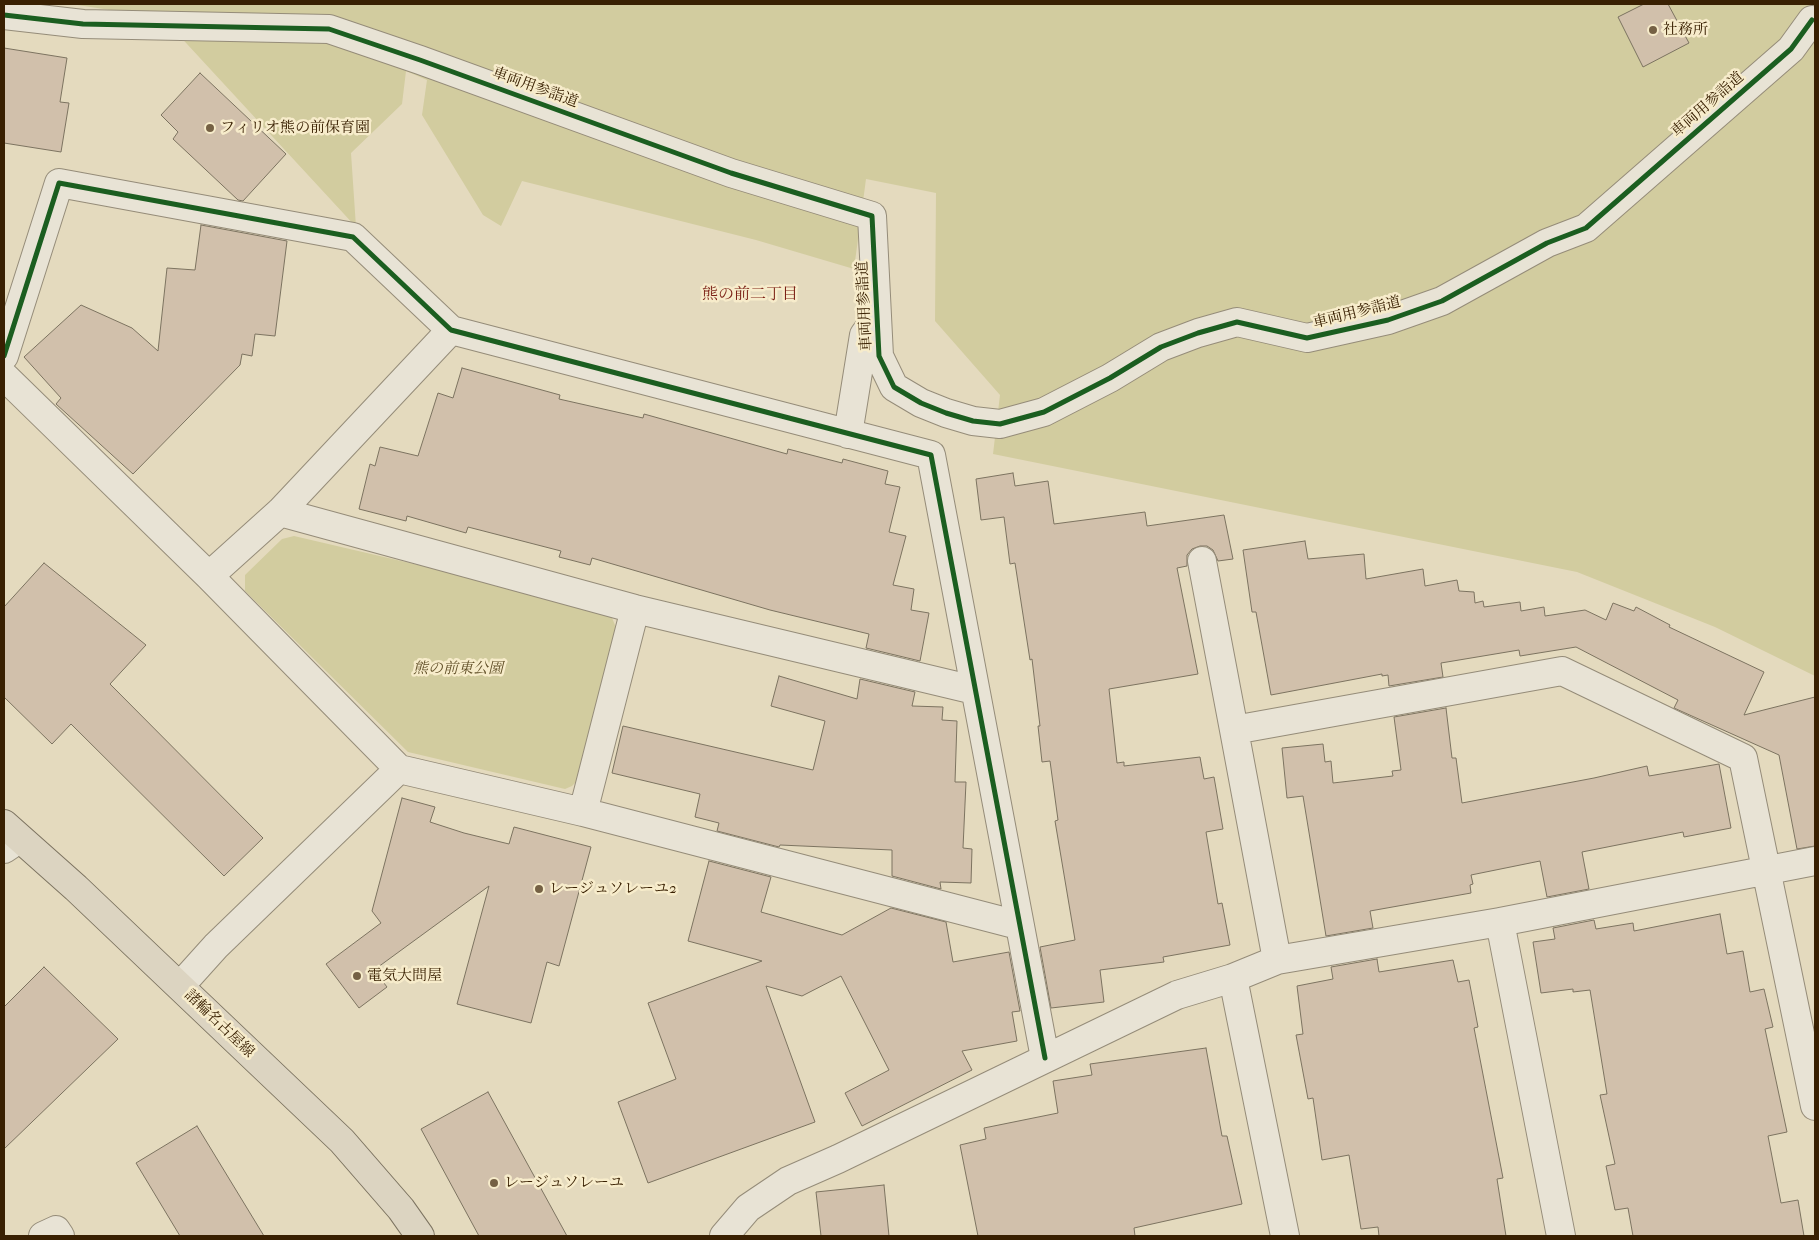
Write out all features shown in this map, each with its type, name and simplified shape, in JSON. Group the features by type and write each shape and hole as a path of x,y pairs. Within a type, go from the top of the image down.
{"main road":[{"name":"諸輪名古屋線","path":"9,837 76,888 342,1141 401,1209 420,1236"}],"street":[{"name":"車両用参詣道","path":"4,15 83,24 328,29 401,53 732,173 872,216 878,295 876,318 879,356 894,387 921,403 946,413 973,421 1000,424 1044,412 1110,378 1161,347 1198,333 1237,322 1307,338 1388,320 1442,301 1546,243 1586,228 1791,49 1812,20"},
{"path":"4,356 59,183 353,236 452,330 931,455 1018,925 1045,1058"},
{"path":"848,434 864,335 876,318"},
{"path":"209,576 280,512 452,330"},
{"path":"4,376 209,576 399,769 582,812 1018,925"},
{"path":"280,512 635,609 974,690"},
{"path":"1202,561 1277,960"},
{"path":"582,812 635,609"},
{"path":"1234,730 1562,671 1743,758 1815,1106"},
{"path":"180,986 216,946 399,769"},
{"path":"724,1236 748,1208 788,1181 838,1159 1177,995 1233,978 1277,960 1500,922 1815,861"},
{"path":"1500,922 1561,1236"},
{"path":"1233,978 1284,1236"},
{"path":"43,1236 56,1230 60,1236"}],"green space":[{"path":"71,4 1815,4 1815,676 1715,627 1577,572 993,454 1000,395 935,321 936,193 866,179 854,269 756,240 522,181 501,226 483,215 422,115 427,80 406,71 402,104 351,153 356,227 163,18"},
{"name":"熊の前東公園","path":"294,536 474,578 610,613 617,630 576,782 565,789 408,752 245,591 245,575 282,539"}],"building":[{"name":"社務所","path":"1644,4 1668,4 1689,43 1643,67 1618,17"},
{"path":"4,48 67,58 60,102 69,103 61,152 4,143"},
{"path":"200,73 286,154 243,201 238,200 173,139 178,132 161,115"},
{"path":"201,225 287,241 275,336 255,334 252,356 242,354 240,365 133,474 56,404 61,398 24,357 81,305 132,328 158,351 167,268 195,270"},
{"path":"462,368 560,395 559,399 643,418 644,414 787,454 788,449 842,463 843,459 888,471 885,484 900,487 889,532 906,536 893,585 914,589 911,610 929,613 920,661 866,648 869,634 770,610 592,558 590,565 559,557 561,551 468,527 466,533 407,516 406,521 359,509 370,464 375,466 380,447 418,456 438,393 453,398"},
{"path":"1013,473 1015,486 1048,481 1054,524 1145,512 1147,526 1224,515 1233,559 1218,561 1213,550 1207,546 1200,546 1192,549 1187,555 1187,566 1177,568 1198,674 1109,689 1117,763 1124,762 1124,766 1200,757 1204,779 1214,777 1223,829 1206,832 1218,904 1222,903 1230,945 1163,957 1164,962 1100,970 1104,1002 1051,1008 1040,947 1075,940 1055,821 1058,820 1050,761 1042,762 1032,659 1030,660 1015,563 1010,564 1004,517 981,520 976,479"},
{"path":"1305,541 1308,559 1364,554 1366,579 1423,569 1425,586 1457,580 1459,591 1474,592 1475,603 1483,601 1484,607 1520,602 1521,611 1544,607 1545,616 1585,610 1606,620 1613,603 1634,611 1636,607 1670,625 1669,627 1764,672 1744,715 1815,697 1815,846 1797,849 1779,755 1674,708 1678,700 1576,647 1520,656 1519,650 1441,663 1443,677 1389,686 1388,675 1382,676 1382,674 1271,695 1256,612 1252,612 1243,550"},
{"path":"44,563 146,645 110,684 263,838 224,876 71,724 52,744 4,697 4,607"},
{"path":"779,676 857,699 860,679 915,692 912,706 943,707 942,720 957,721 955,782 966,782 963,848 972,849 971,883 940,882 941,889 892,876 892,850 780,845 779,847 717,831 719,823 695,817 700,794 612,773 623,726 813,770 825,721 771,706"},
{"path":"1446,708 1452,758 1456,758 1462,803 1647,766 1649,776 1719,764 1731,828 1684,837 1683,832 1582,852 1589,889 1547,897 1540,861 1471,875 1473,884 1470,885 1471,893 1370,911 1373,928 1326,936 1303,796 1287,798 1282,748 1323,744 1325,762 1331,761 1333,783 1393,776 1392,771 1401,770 1394,717"},
{"path":"402,798 435,807 430,822 464,833 509,844 514,827 591,847 559,966 547,962 531,1023 457,1004 489,886 374,970 387,987 359,1008 326,964 381,923 372,911"},
{"path":"709,861 771,877 761,912 842,935 891,908 946,922 953,962 1009,952 1020,1011 1012,1012 1017,1041 962,1051 972,1070 862,1126 845,1093 889,1070 841,976 802,996 766,986 815,1122 648,1183 618,1102 676,1079 648,1003 762,961 688,941"},
{"path":"1720,914 1727,954 1743,951 1750,992 1764,989 1773,1027 1765,1029 1787,1132 1768,1136 1781,1203 1798,1200 1804,1236 1633,1236 1628,1208 1615,1210 1606,1166 1615,1164 1600,1095 1607,1094 1590,990 1573,992 1573,989 1541,993 1533,942 1555,939 1553,928 1594,920 1596,929 1633,923 1634,931"},
{"path":"1377,959 1379,972 1453,960 1458,982 1469,980 1478,1027 1474,1028 1503,1178 1497,1179 1506,1236 1379,1236 1378,1227 1361,1229 1349,1155 1322,1160 1313,1098 1308,1099 1296,1035 1303,1034 1297,986 1333,979 1331,967"},
{"path":"44,967 118,1039 4,1149 4,1007"},
{"path":"1206,1048 1222,1136 1227,1136 1242,1204 1134,1228 1135,1236 978,1236 960,1145 986,1139 984,1128 1058,1113 1053,1081 1092,1075 1090,1064"},
{"name":"レージュソレーユ","path":"488,1092 567,1236 479,1236 421,1129"},
{"path":"197,1126 264,1236 180,1236 136,1163"},
{"path":"884,1185 889,1236 821,1236 816,1192"}],"cycle path":[{"path":"4,15 83,24 329,29 420,60 731,173 872,216 879,356 894,387 921,403 946,413 973,421 1000,424 1044,412 1110,378 1161,347 1198,333 1237,322 1307,338 1388,320 1442,301 1547,243 1586,228 1791,49 1812,20"},
{"path":"4,356 59,183 353,237 451,330 931,455 1045,1058"}],"place":[{"name":"社務所","path":"1653,30"},
{"name":"フィリオ熊の前保育園","path":"210,128"},
{"name":"レージュソレーユ2","path":"539,889"},
{"name":"電気大問屋","path":"357,976"},
{"name":"レージュソレーユ","path":"494,1183"}],"district":[{"name":"熊の前二丁目","path":"750,295"}]}
